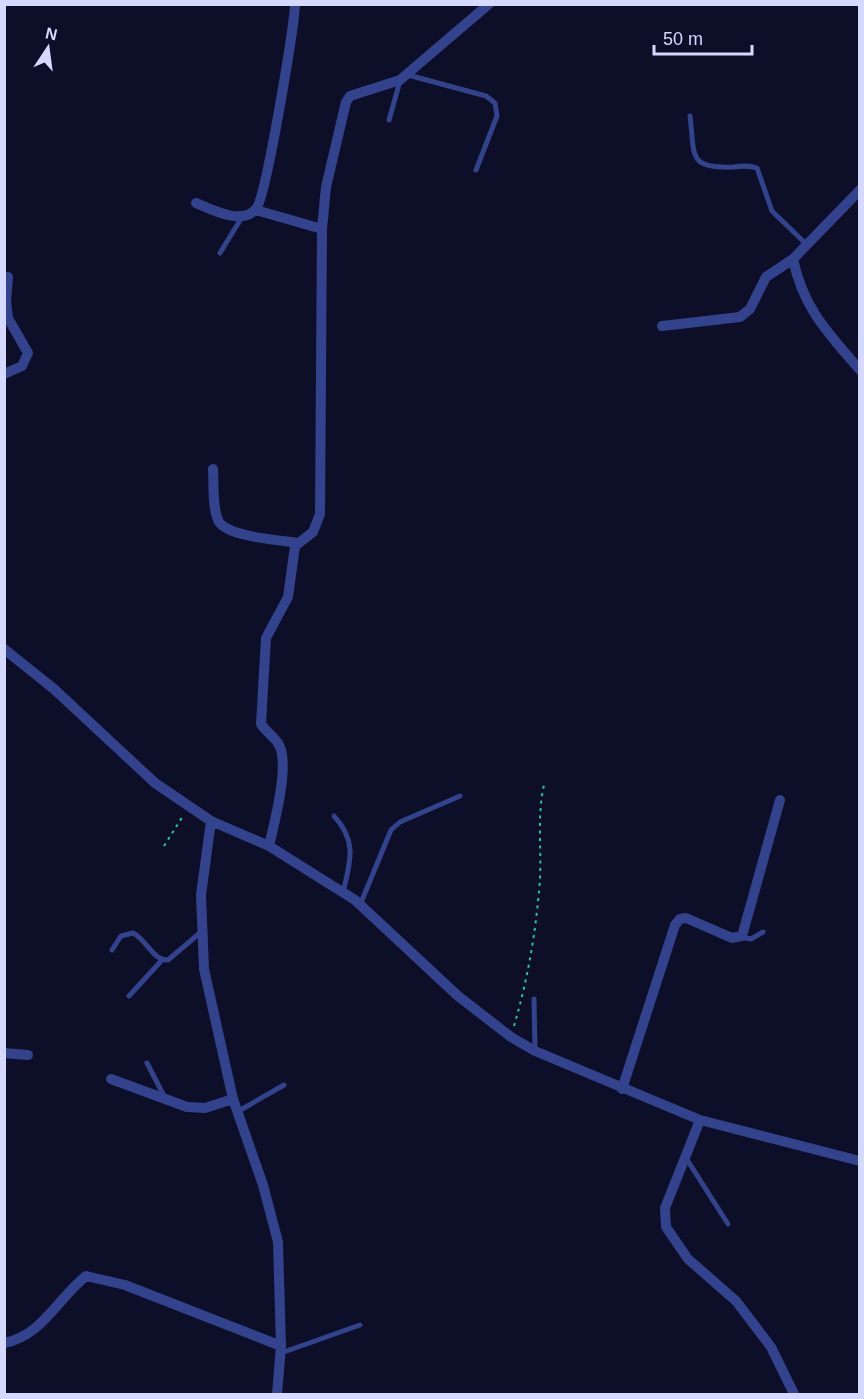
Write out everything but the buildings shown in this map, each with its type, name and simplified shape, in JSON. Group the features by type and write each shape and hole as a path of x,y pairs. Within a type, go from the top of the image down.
{"street":[{"path":"196,203 219,213 243,216 256,210 261,199 273,138 294,22 295,4"},
{"path":"268,846 278,806 283,757 278,742 264,729 260,717 265,647 269,631 288,597 294,550 298,543 313,532 320,514 322,229 326,187 346,102 350,96 404,77 438,45 489,4"},
{"path":"662,326 740,317 750,309 766,277 793,259 806,243 860,190"},
{"path":"256,210 322,229"},
{"path":"793,259 797,279 808,305 860,370"},
{"path":"4,374 22,366 28,357 27,350 8,318 6,301 9,277"},
{"path":"213,469 217,518 222,526 235,532 298,543"},
{"path":"4,649 54,689 155,783 211,820 268,846 344,893 360,905 458,996 511,1037 535,1051 700,1120 860,1161"},
{"path":"622,1089 677,921 686,918 732,938 741,937 745,932 780,800"},
{"path":"211,820 201,895 204,969 233,1100 263,1185 278,1242 281,1350 277,1395"},
{"path":"4,1053 28,1055"},
{"path":"111,1079 166,1101 197,1108 233,1100"},
{"path":"700,1120 665,1208 664,1221 668,1232 688,1259 736,1301 771,1347 794,1395"},
{"path":"4,1343 18,1340 38,1326 75,1284 86,1276 125,1285 281,1350"}],"lane":[{"path":"389,120 404,77 486,96 495,103 497,116 476,170"},
{"path":"690,116 695,153 700,163 711,168 757,168 772,211 806,243"},
{"path":"220,253 243,216"},
{"path":"360,905 391,830 400,822 460,796"},
{"path":"334,816 344,827 351,845 344,893"},
{"path":"129,996 162,960 171,959 201,932"},
{"path":"741,937 752,939 763,932"},
{"path":"112,950 121,936 133,933 162,960"},
{"path":"534,999 535,1051"},
{"path":"147,1063 166,1101"},
{"path":"237,1112 284,1085"},
{"path":"686,1158 728,1224"},
{"path":"281,1350 360,1325"}],"path":[{"path":"511,1037 528,980 540,889 540,821 544,785"},
{"path":"164,846 190,806"}]}
